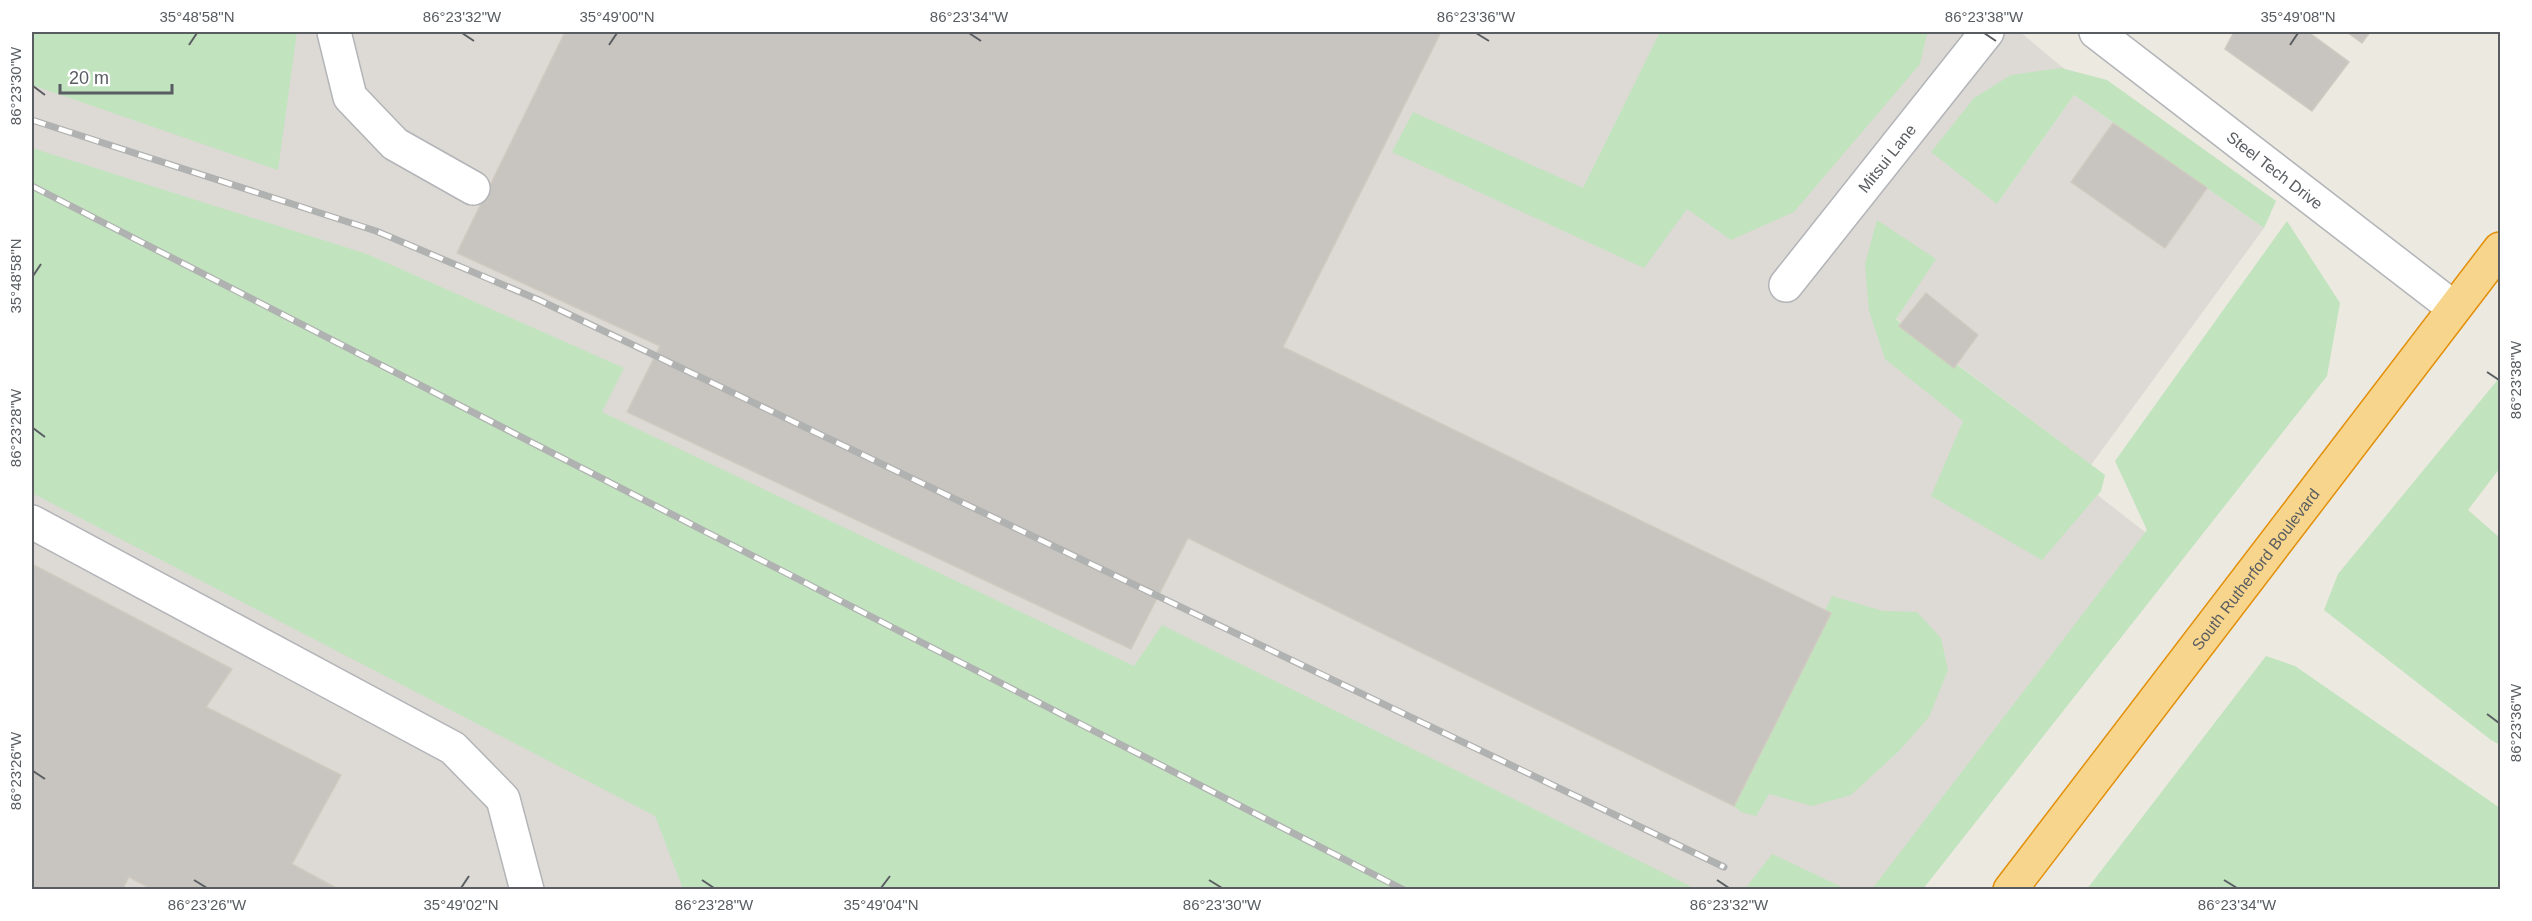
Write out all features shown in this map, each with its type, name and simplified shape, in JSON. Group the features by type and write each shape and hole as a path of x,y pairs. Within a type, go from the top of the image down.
{"highway":[{"name":"South Rutherford Boulevard","path":"2010,890 2500,249"}],"street":[{"path":"334,32 350,97 395,144 473,188"},
{"name":"Mitsui Lane","path":"1786,285 1987,32"},
{"name":"Steel Tech Drive","path":"2096,32 2454,308"},
{"path":"32,522 453,748 503,799 527,890"}],"shaded area":[{"path":"32,32 2020,32 2067,71 1997,204 2074,95 2264,228 2091,465 1896,318 1935,259 1928,254 1876,322 2173,554 1909,889 1492,889 32,154"},
{"path":"32,481 805,864 793,889 32,889"}],"green space":[{"path":"32,32 297,32 278,170 32,85"},
{"path":"1660,32 1927,32 1927,34 1920,64 1794,212 1731,240 1687,209 1644,268 1392,152 1413,112 1583,188"},
{"path":"2061,68 2107,80 2276,201 2264,228 2074,95 1997,204 1931,152 1974,98 2011,75"},
{"path":"32,148 367,254 624,368 602,412 1134,666 1162,625 1696,889 683,889 655,816 32,493"},
{"path":"1877,220 1936,259 1896,319 2105,475 2101,491 2042,560 1931,496 1963,421 1885,359 1869,311 1865,264"},
{"path":"2287,221 2340,303 2327,376 1923,889 1872,889 2147,530 2115,461"},
{"path":"2500,377 2500,468 2468,510 2500,538 2500,745 2324,610 2338,574"},
{"path":"1832,596 1883,611 1917,612 1941,638 1948,670 1929,717 1899,751 1851,795 1812,806 1769,794 1756,816 1741,812 1734,806"},
{"path":"2266,656 2295,666 2500,808 2500,889 2087,889"},
{"path":"1772,854 1846,889 1745,889"}],"building":[{"path":"565,32 1441,32 1283,347 1831,613 1734,806 1188,538 1131,649 627,412 660,346 457,253"},
{"path":"2234,32 2308,32 2349,62 2312,111 2225,49"},
{"path":"2347,32 2370,32 2362,43"},
{"path":"2113,123 2207,188 2165,248 2071,182"},
{"path":"1926,293 1978,335 1954,368 1899,326"},
{"path":"32,564 232,669 206,707 341,775 292,864 340,890 153,890 129,877 122,890 32,890"}],"railway":[{"path":"32,120 376,231 539,300 1724,867"},
{"path":"32,186 1404,890"}]}
